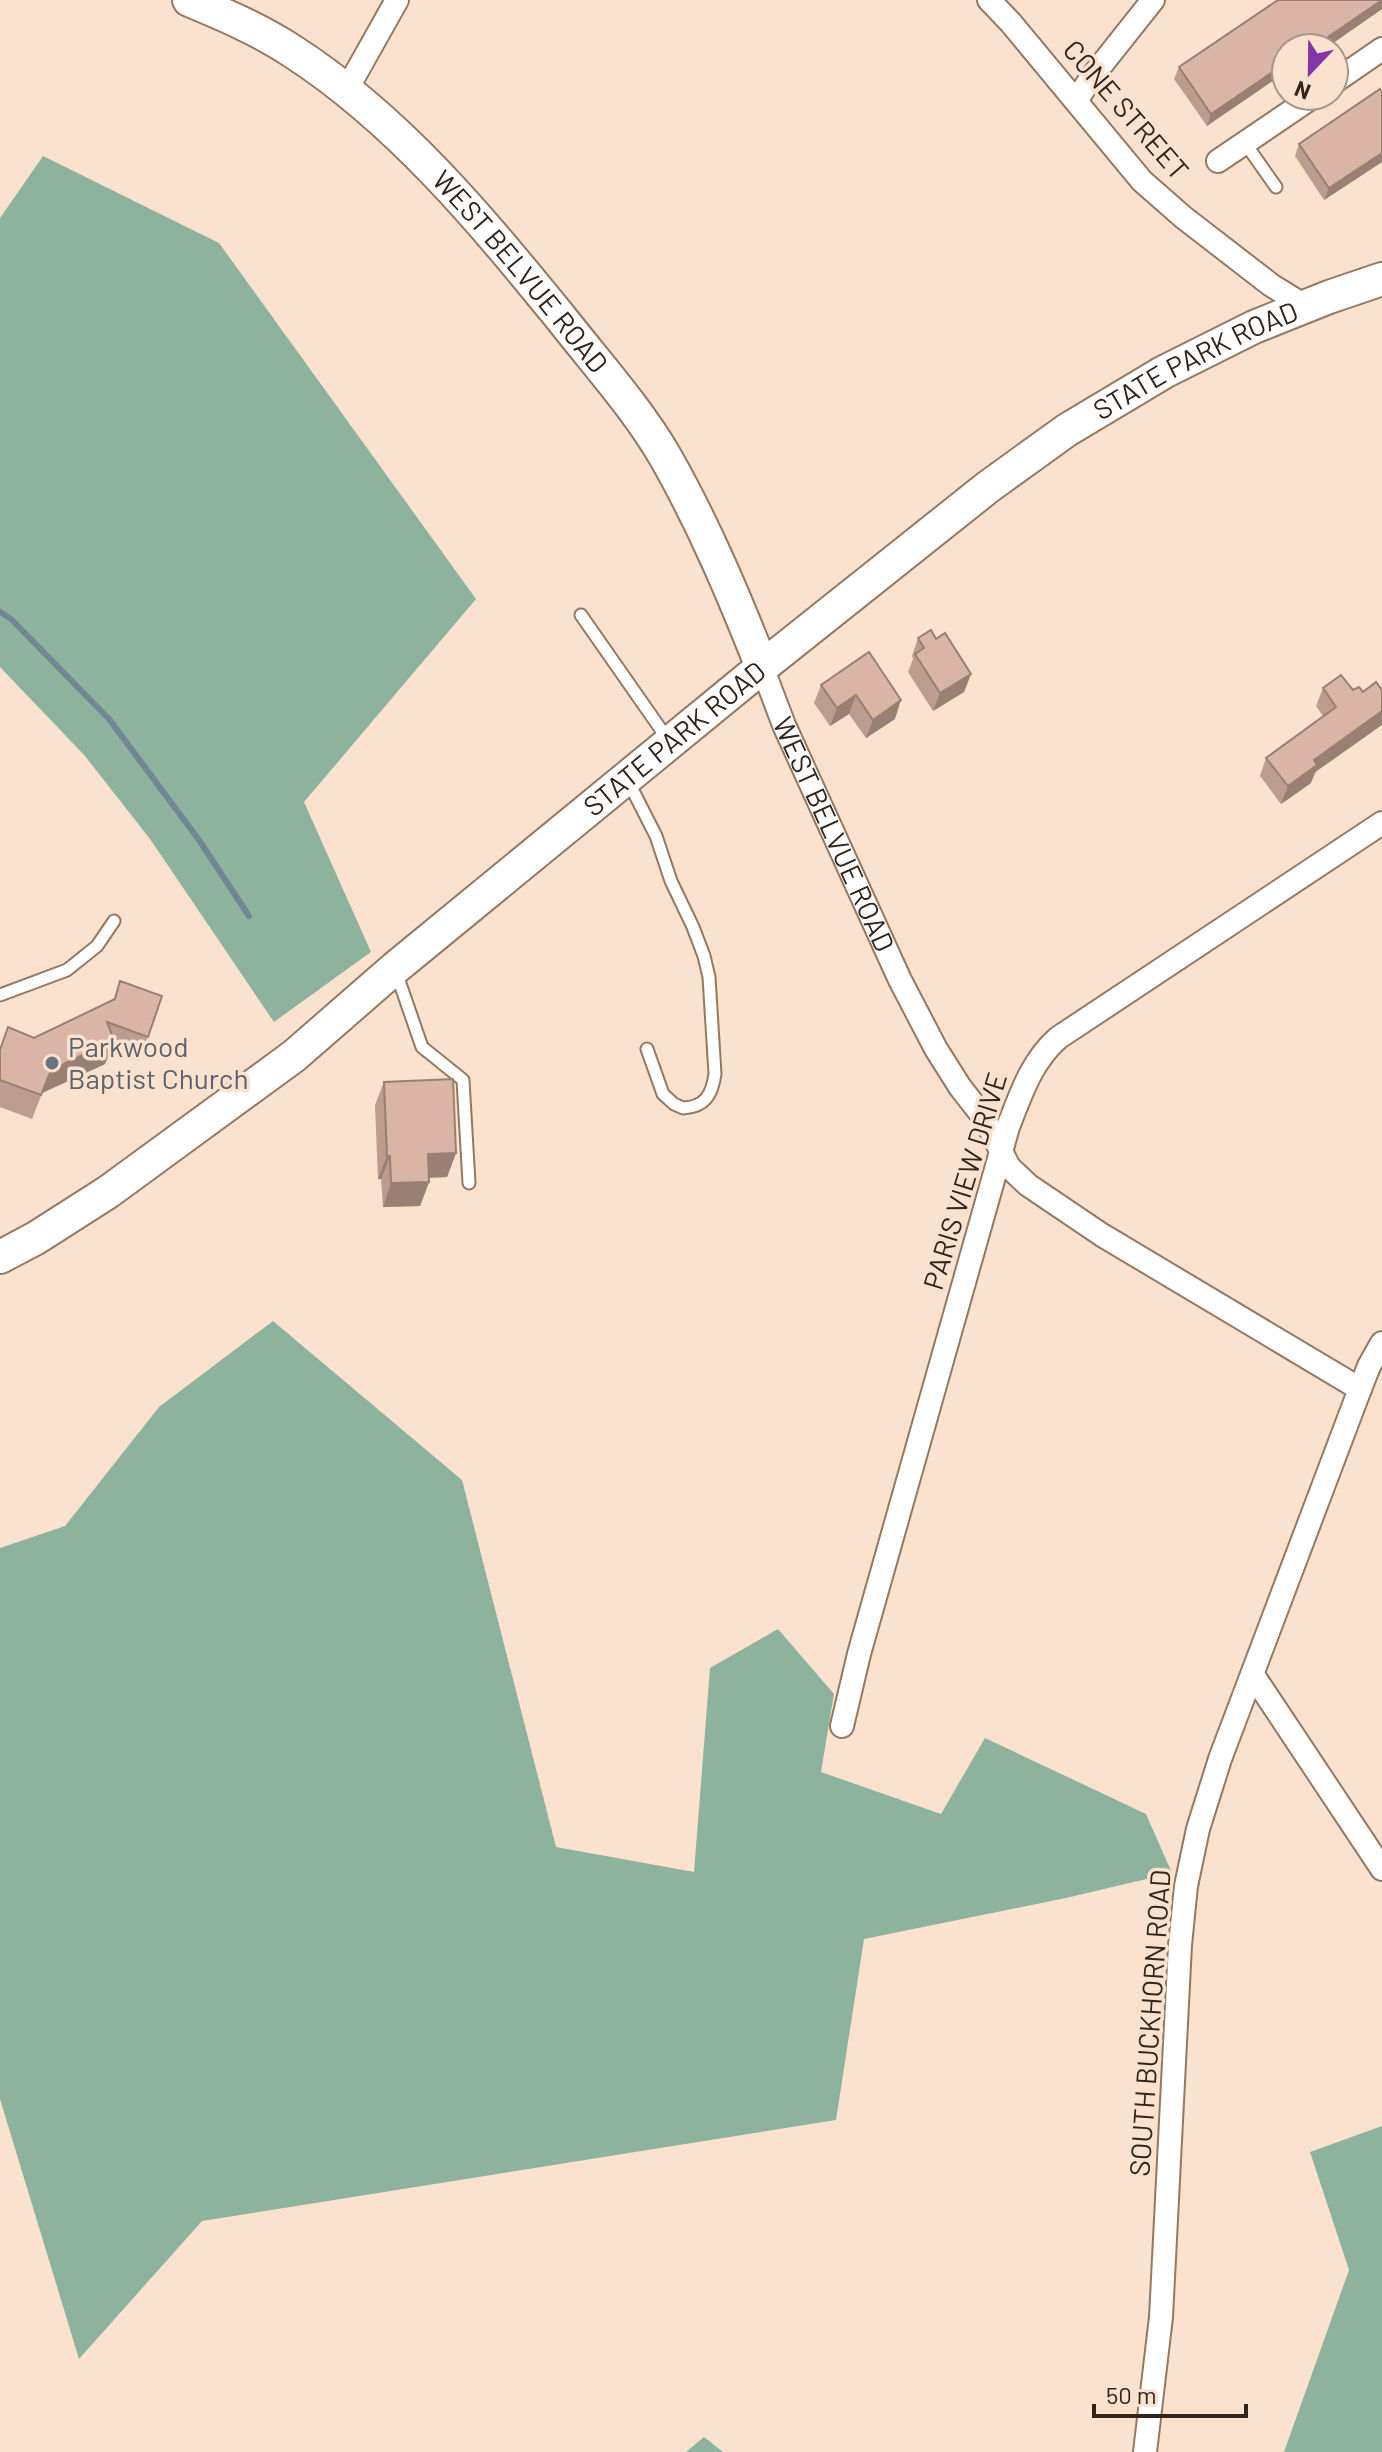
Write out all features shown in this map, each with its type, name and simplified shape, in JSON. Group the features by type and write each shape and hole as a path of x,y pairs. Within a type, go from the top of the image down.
{"main road":[{"name":"WEST BELVUE ROAD","path":"189,0 262,33 347,89 394,129 442,179 532,283 635,411 665,457 737,602 762,667"},
{"name":"STATE PARK ROAD","path":"0,1257 108,1192 294,1056 626,777 988,487 1067,430 1125,393 1254,327 1382,279"}],"street":[{"path":"347,89 397,0"},
{"name":"CONE STREET","path":"989,0 1120,157 1162,199 1271,285 1305,306"},
{"path":"1076,101 1153,0"},
{"path":"1350,71 1382,49"},
{"path":"1218,161 1291,112"},
{"name":"WEST BELVUE ROAD","path":"762,667 784,725 900,980 936,1049 985,1119 1009,1167 1028,1185 1102,1235 1360,1389"},
{"name":"PARIS VIEW DRIVE","path":"842,1726 863,1639 1008,1127 1031,1070 1048,1047 1382,823"},
{"name":"SOUTH BUCKHORN ROAD","path":"1145,2452 1161,2317 1180,1945 1186,1886 1198,1829 1220,1759 1360,1389 1382,1343"},
{"path":"1253,1675 1382,1869"}],"lane":[{"path":"1245,143 1276,187"},
{"path":"581,615 670,742"},
{"path":"626,777 656,836 671,881 699,940 709,977 715,1074 706,1101 683,1108 667,1099 647,1049"},
{"path":"0,995 67,970 97,946 114,921"},
{"path":"395,968 422,1047 463,1080 469,1183"}],"green space":[{"path":"43,156 219,243 476,599 304,802 371,952 274,1022 150,839 85,756 0,667 0,218"},
{"path":"273,1321 462,1480 556,1847 694,1872 710,1668 778,1629 834,1694 821,1772 941,1814 985,1738 1146,1814 1172,1873 864,1939 836,2120 202,2221 79,2359 0,2099 0,1548 65,1526 159,1407"},
{"path":"1382,2126 1382,2452 1284,2452 1349,2270 1310,2152"},
{"path":"704,2437 723,2452 686,2452"}],"building":[{"path":"1278,0 1382,0 1335,32 1270,32 1270,74 1211,114 1179,67"},
{"path":"1380,89 1382,153 1329,188 1299,144"},
{"path":"931,630 936,639 945,633 971,674 940,693 915,654 924,648 918,638"},
{"path":"869,652 901,700 873,720 856,695 837,708 821,685"},
{"path":"1341,675 1353,690 1359,687 1363,692 1376,682 1382,690 1382,711 1314,760 1317,765 1288,786 1266,758 1336,707 1323,688"},
{"path":"120,981 162,996 148,1037 107,1022 114,1040 51,1070 41,1095 0,1080 0,1050 8,1027 34,1038 115,999"},
{"path":"453,1079 456,1153 428,1154 429,1182 391,1183 384,1082"}],"waterway":[{"path":"0,612 11,619 109,719 199,840 249,916"}],"place":[{"name":"Parkwood Baptist Church","path":"52,1063"}]}
